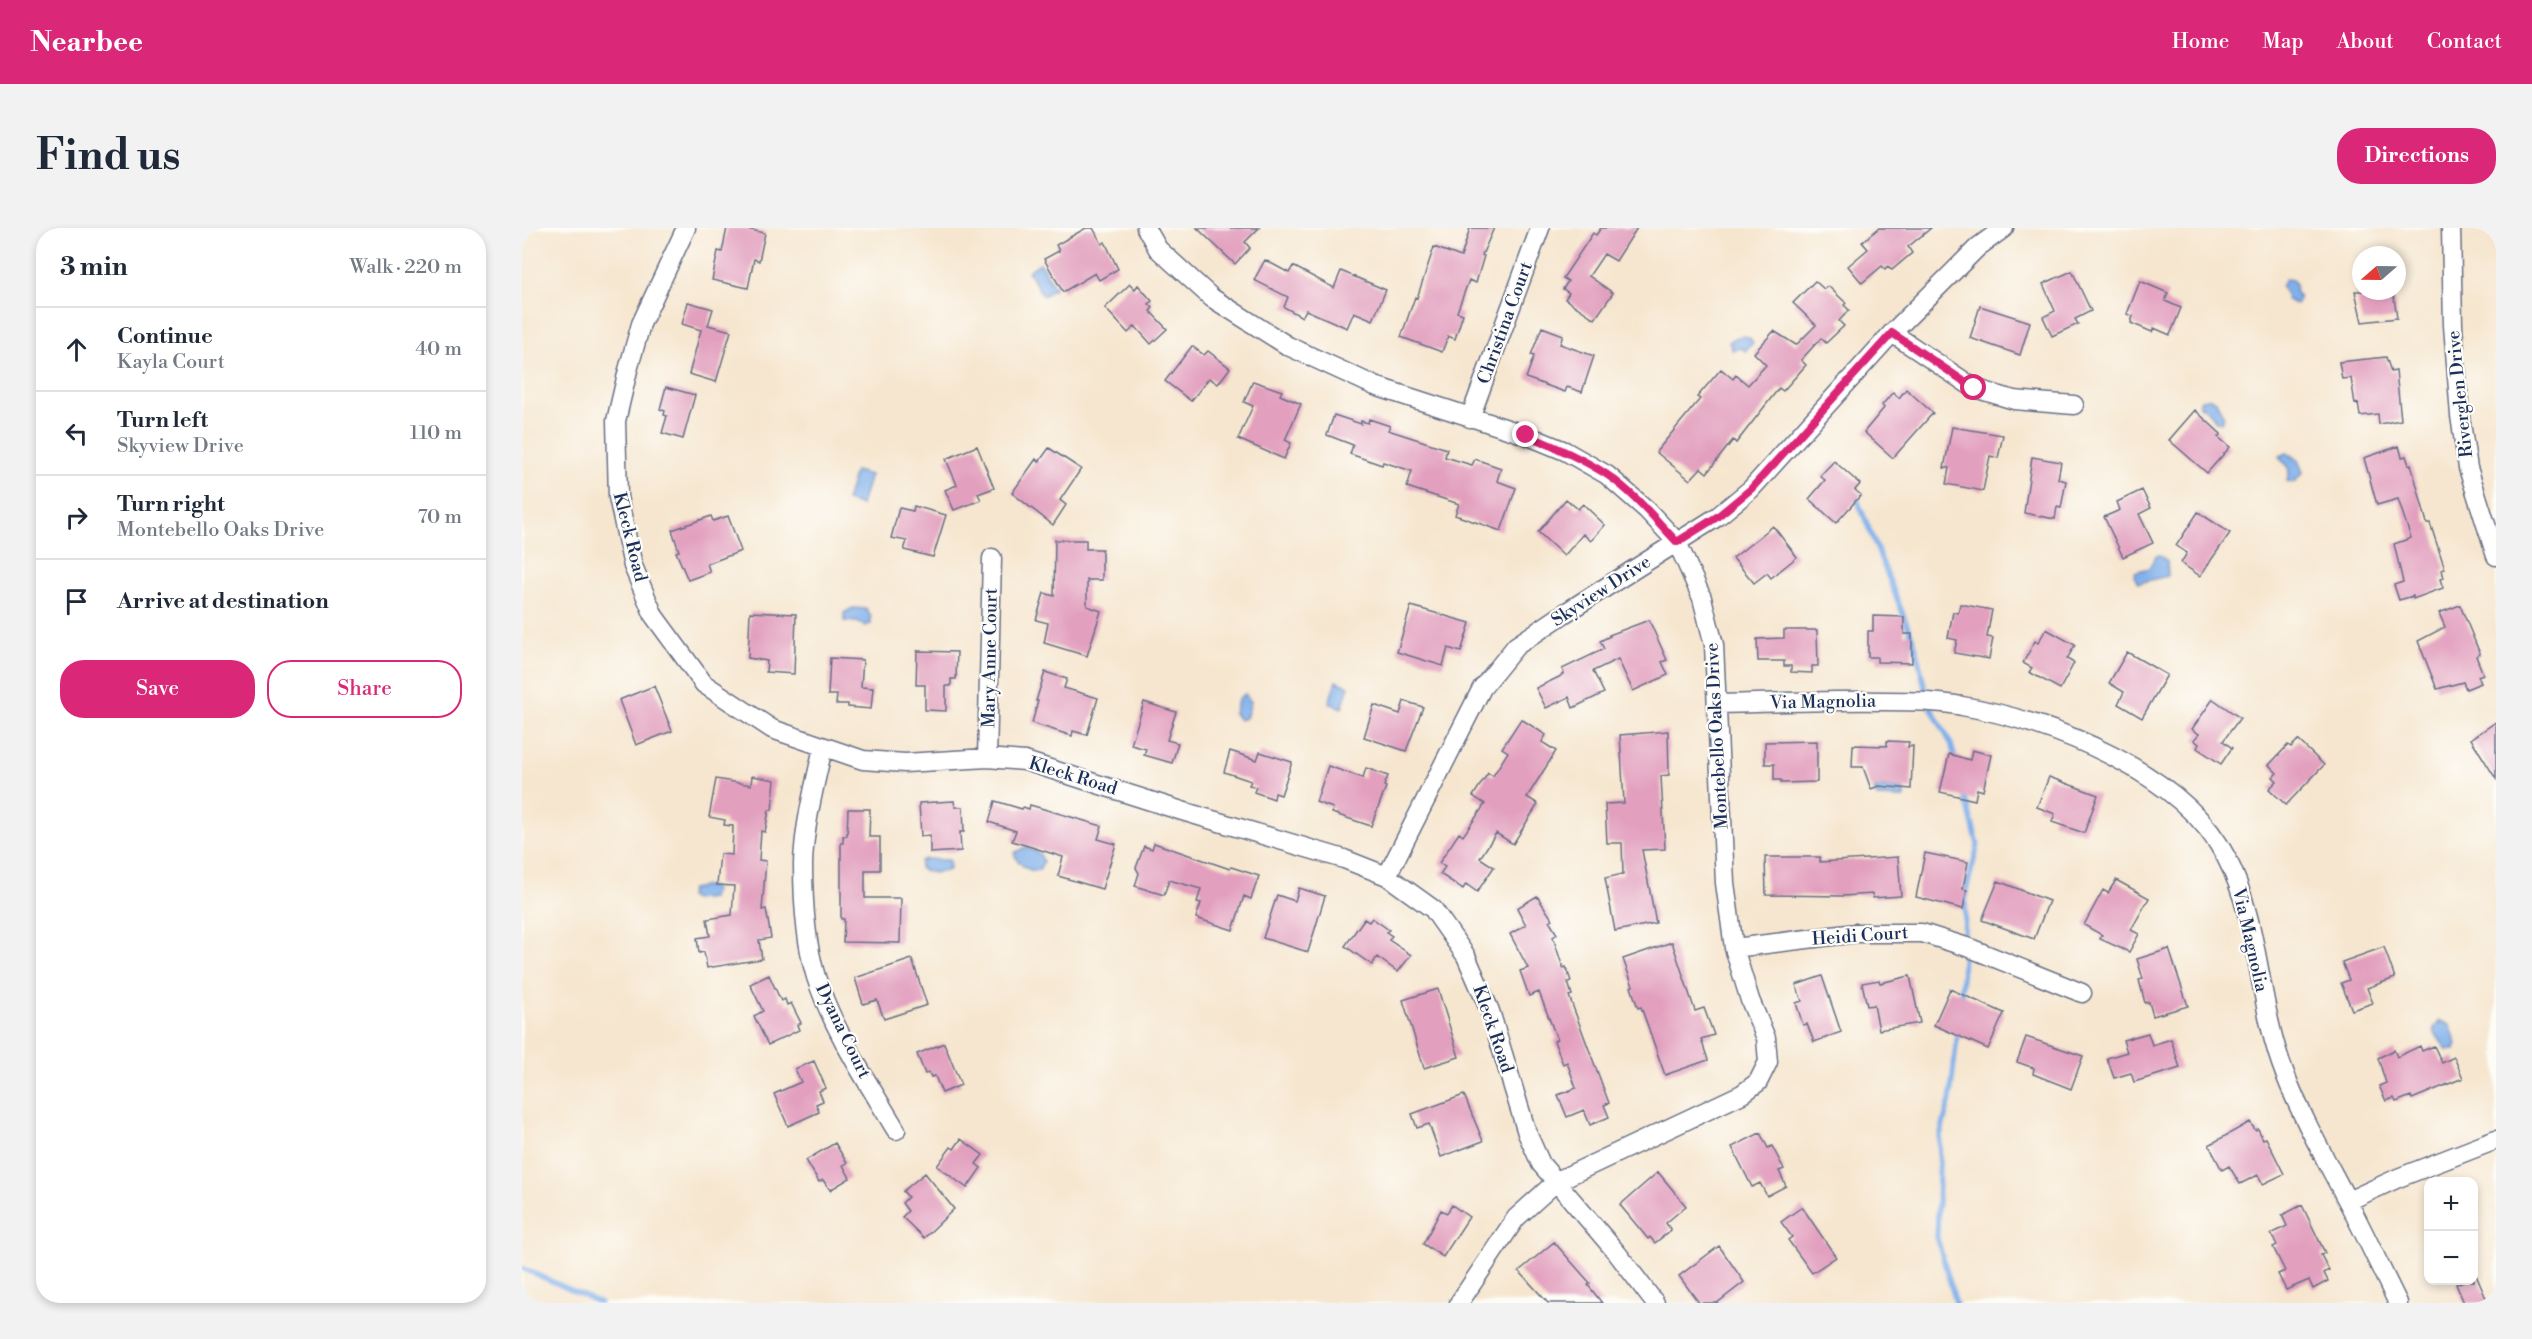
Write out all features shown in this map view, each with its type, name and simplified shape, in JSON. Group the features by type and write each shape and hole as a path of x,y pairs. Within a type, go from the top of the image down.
{"street":[{"name":"Kleck Road","path":"686,228 641,324 616,421 618,497 633,566 654,616 704,684 772,729 863,760 906,763 987,758 1025,761 1053,768 1182,812 1344,859 1387,876 1433,909 1466,956 1490,1011 1527,1133 1541,1164 1655,1303"},
{"name":"Montebello Oaks Drive","path":"1146,228 1158,249 1212,298 1288,346 1375,386 1526,435 1565,451 1607,475 1647,510 1677,542 1702,598 1714,645 1725,884 1734,948 1750,1000 1766,1038 1768,1062 1758,1082 1742,1094 1557,1181 1516,1218 1459,1303"},
{"name":"Christina Court","path":"1470,418 1540,228"},
{"name":"Skyview Drive","path":"1387,876 1482,688 1516,646 1717,517 1751,489 1892,333 1978,247 2004,228"},
{"name":"Riverglen Drive","path":"2451,228 2453,325 2460,416 2468,468 2496,556"},
{"path":"1892,333 1974,388 2014,400 2074,405"},
{"name":"Mary Anne Court","path":"987,758 992,558"},
{"name":"Via Magnolia","path":"1717,704 1851,700 1962,705 2034,724 2087,745 2144,773 2176,797 2208,827 2227,858 2244,901 2269,1026 2284,1072 2313,1138 2348,1202 2398,1303"},
{"name":"Dyana Court","path":"823,747 808,821 803,862 805,921 816,977 844,1041 896,1130"},
{"name":"Heidi Court","path":"1734,948 1856,933 1922,933 1970,948 2082,993"},
{"path":"2348,1202 2398,1178 2496,1140"}],"water":[{"path":"1040,263 1055,288 1043,296 1028,271"},
{"path":"2285,279 2292,280 2296,284 2295,290 2299,298 2295,304 2286,299 2287,296 2281,287"},
{"path":"1744,336 1750,338 1753,343 1745,351 1742,348 1732,350 1729,342"},
{"path":"2210,398 2216,401 2224,417 2221,422 2216,422 2210,412 2199,405 2201,400"},
{"path":"2287,453 2298,460 2303,472 2294,483 2287,481 2288,466 2280,459 2280,456"},
{"path":"855,471 870,475 861,505 846,501"},
{"path":"2160,555 2167,561 2168,576 2138,583 2134,576 2135,572 2149,568 2156,556"},
{"path":"853,608 866,609 871,617 871,624 865,626 857,622 844,621 844,613"},
{"path":"1336,681 1349,686 1342,708 1329,703"},
{"path":"1245,694 1251,702 1246,718 1239,720 1234,713 1239,698"},
{"path":"1881,787 1904,790 1904,798 1877,797 1874,790"},
{"path":"1025,847 1040,854 1043,862 1039,870 1027,869 1016,857 1014,853"},
{"path":"925,859 949,860 950,869 935,873 924,870 920,868 920,861"},
{"path":"709,886 715,890 712,898 694,900 689,897 691,889"},
{"path":"2440,1021 2450,1025 2457,1044 2455,1050 2447,1050 2435,1033 2434,1028"}],"building":[{"path":"727,228 742,228 765,233 759,261 754,259 748,288 712,280 718,251 722,252"},
{"path":"1086,228 1093,228 1102,244 1105,242 1118,269 1099,280 1095,273 1063,292 1044,259 1059,251 1056,245"},
{"path":"1197,228 1259,228 1245,242 1250,248 1235,264"},
{"path":"1470,228 1494,228 1482,255 1484,256 1476,283 1469,280 1457,312 1463,314 1455,339 1448,336 1442,352 1401,337 1434,247 1461,257"},
{"path":"1601,228 1637,228 1616,261 1604,254 1589,276 1613,293 1595,319 1565,299 1569,293 1563,289 1568,281 1563,278 1593,233 1596,235"},
{"path":"1879,228 1931,228 1908,247 1912,253 1892,270 1888,266 1885,269 1882,266 1862,283 1848,266 1868,249 1862,242"},
{"path":"1265,260 1289,273 1293,266 1334,288 1341,271 1386,290 1373,320 1354,312 1347,328 1306,310 1302,317 1284,307 1288,297 1254,280"},
{"path":"2072,271 2091,311 2075,319 2078,324 2052,336 2043,317 2055,311 2043,284"},
{"path":"1815,281 1824,289 1828,286 1846,303 1844,305 1849,310 1839,321 1844,326 1826,343 1821,338 1801,360 1806,365 1783,391 1779,388 1736,443 1733,440 1707,473 1701,468 1690,480 1656,452 1700,399 1697,397 1721,369 1733,379 1736,375 1748,385 1766,365 1754,353 1774,331 1796,345 1816,325 1793,303"},
{"path":"2140,281 2168,293 2165,301 2181,308 2170,335 2154,328 2152,332 2131,323 2133,316 2127,314"},
{"path":"1130,284 1135,289 1138,285 1152,301 1149,304 1153,308 1150,311 1167,329 1151,344 1135,326 1128,333 1105,308"},
{"path":"2357,300 2394,300 2397,318 2362,322"},
{"path":"688,302 713,309 708,325 731,331 716,382 689,374 701,330 682,324"},
{"path":"1980,306 2030,322 2020,355 1970,338"},
{"path":"1542,327 1563,335 1560,344 1594,356 1582,392 1567,387 1565,392 1526,378 1534,356 1531,355"},
{"path":"1192,346 1204,355 1208,351 1230,368 1218,384 1209,378 1191,401 1165,381"},
{"path":"2386,357 2391,372 2396,371 2401,420 2379,424 2378,414 2360,416 2358,403 2355,404 2351,378 2342,379 2339,362"},
{"path":"1253,381 1282,391 1280,395 1301,404 1285,440 1291,443 1284,459 1238,439 1253,406 1244,402"},
{"path":"666,387 695,395 683,439 662,433 667,416 664,415 665,411 660,409"},
{"path":"1906,389 1933,413 1893,458 1864,432 1884,408 1882,405 1893,392 1899,398"},
{"path":"2195,410 2221,434 2218,437 2230,447 2207,473 2169,440"},
{"path":"1334,415 1361,424 1361,421 1368,423 1369,419 1390,426 1388,430 1447,449 1445,457 1472,465 1475,459 1501,468 1497,481 1516,488 1501,531 1455,515 1459,504 1407,487 1412,471 1383,462 1382,465 1350,454 1353,445 1327,435"},
{"path":"1952,427 2003,435 1998,458 1990,456 1983,491 1946,484 1949,468 1944,468"},
{"path":"977,446 994,488 978,494 981,500 954,510 945,490 957,485 946,459"},
{"path":"2399,446 2402,457 2406,456 2409,465 2411,464 2427,523 2430,523 2445,569 2442,570 2444,578 2440,579 2443,588 2413,599 2413,596 2399,600 2394,585 2403,582 2394,544 2411,538 2398,499 2377,505 2364,458"},
{"path":"1049,448 1081,469 1060,500 1066,505 1053,525 1012,493 1036,459 1039,462"},
{"path":"2032,457 2061,462 2058,479 2066,481 2061,508 2057,507 2055,519 2024,513"},
{"path":"1834,461 1860,484 1855,490 1861,495 1836,523 1809,499 1825,480 1820,476"},
{"path":"2142,490 2151,508 2139,514 2153,543 2123,557 2104,517 2120,510 2117,502"},
{"path":"1566,499 1578,509 1583,504 1605,525 1591,541 1583,534 1564,556 1538,532"},
{"path":"914,506 946,515 933,557 904,550 907,541 891,538 899,508 913,511"},
{"path":"2198,512 2230,533 2200,576 2181,563 2187,553 2176,546"},
{"path":"711,516 713,521 728,516 741,551 707,564 710,572 688,580 676,552 679,551 672,530"},
{"path":"1773,526 1797,557 1771,578 1767,573 1754,583 1733,558"},
{"path":"1055,540 1086,540 1086,549 1102,549 1102,580 1087,580 1087,606 1101,611 1087,656 1044,643 1048,623 1036,620 1044,593 1054,596"},
{"path":"1960,604 1992,610 1987,637 1993,638 1989,659 1954,653 1957,640 1948,638 1953,612 1958,613"},
{"path":"2460,605 2480,654 2476,656 2483,674 2478,676 2481,683 2466,689 2463,682 2437,689 2418,641 2445,627 2439,613"},
{"path":"1411,606 1470,623 1461,652 1448,648 1443,666 1397,652"},
{"path":"750,612 796,614 794,674 766,672 767,661 748,658"},
{"path":"1873,616 1904,617 1904,634 1912,634 1912,663 1877,662 1877,657 1868,657 1868,631 1873,631"},
{"path":"1649,620 1667,660 1662,662 1668,675 1633,691 1618,659 1593,671 1604,693 1573,708 1569,697 1546,708 1536,688 1559,677 1564,673 1562,669 1604,649 1600,641 1609,635"},
{"path":"2046,629 2075,645 2067,659 2074,663 2060,689 2029,672 2032,668 2023,663 2035,641 2038,643"},
{"path":"1784,630 1817,630 1818,666 1812,666 1812,673 1791,672 1791,666 1784,666 1784,661 1758,661 1757,639 1784,638"},
{"path":"917,651 957,652 956,679 951,679 951,686 946,686 946,711 925,710 925,685 916,685"},
{"path":"2127,652 2167,675 2142,718 2118,704 2124,692 2109,683"},
{"path":"830,658 863,660 861,687 873,688 871,709 836,704 837,695 828,695"},
{"path":"1045,672 1067,679 1064,688 1098,698 1087,735 1073,731 1072,736 1032,723"},
{"path":"654,686 672,731 636,745 619,700"},
{"path":"2213,699 2240,718 2223,741 2232,748 2221,764 2197,748 2199,744 2194,740 2199,734 2192,729"},
{"path":"1404,701 1423,707 1406,751 1364,737 1374,705 1400,714"},
{"path":"1144,702 1176,712 1167,740 1178,743 1172,763 1144,755 1146,749 1131,745"},
{"path":"1521,719 1546,735 1542,742 1556,751 1527,797 1538,804 1513,844 1496,833 1480,858 1494,867 1477,892 1466,884 1463,889 1440,874 1445,867 1439,863 1459,833 1463,836 1485,804 1473,796 1488,773 1493,776 1508,752 1502,748"},
{"path":"2496,722 2496,779 2471,739"},
{"path":"1668,731 1669,775 1661,776 1665,849 1642,850 1656,923 1615,931 1605,878 1623,874 1622,843 1607,843 1605,804 1624,803 1620,735"},
{"path":"2298,740 2324,765 2286,805 2269,789 2277,781 2273,777 2277,773 2269,765 2288,745 2291,747"},
{"path":"1817,741 1817,782 1781,783 1781,780 1774,780 1774,764 1765,764 1765,742"},
{"path":"1887,741 1909,742 1908,747 1913,746 1911,789 1879,786 1871,789 1863,767 1852,767 1853,745 1887,746"},
{"path":"1972,750 1991,755 1983,791 1977,789 1975,800 1940,792 1949,754 1970,760"},
{"path":"1230,751 1257,760 1260,752 1292,762 1281,795 1275,793 1274,799 1254,792 1256,787 1249,785 1251,781 1224,772"},
{"path":"1328,766 1363,778 1366,768 1388,776 1371,826 1332,813 1333,808 1316,802"},
{"path":"752,776 775,780 772,810 769,810 765,832 761,831 759,860 766,861 762,910 766,909 771,938 759,940 762,959 707,968 704,952 699,953 697,938 710,936 707,919 732,915 734,886 717,885 720,854 732,855 733,826 724,825 725,820 709,817 716,779 751,785"},
{"path":"2049,777 2098,795 2084,833 2052,822 2055,814 2037,807"},
{"path":"954,801 955,807 963,807 964,832 960,832 961,851 930,853 930,835 921,836 919,803"},
{"path":"995,801 1022,809 1023,807 1029,809 1030,805 1102,826 1098,839 1116,844 1102,889 1058,876 1063,857 1012,841 1016,831 989,822"},
{"path":"848,809 870,809 869,837 880,837 880,870 865,870 865,898 901,898 900,943 843,942 841,843 843,843 843,836 847,836"},
{"path":"1154,843 1230,869 1231,867 1259,876 1251,899 1244,896 1233,930 1196,918 1201,903 1197,902 1201,889 1169,880 1164,895 1135,886 1139,873 1136,868 1144,846 1152,849"},
{"path":"1925,853 1968,862 1963,889 1967,890 1963,909 1916,897"},
{"path":"1765,857 1820,857 1820,862 1898,857 1901,896 1873,898 1873,894 1766,895"},
{"path":"2116,880 2149,898 2131,930 2139,934 2129,952 2100,939 2102,935 2084,925 2103,890 2108,893"},
{"path":"1998,881 2049,901 2034,939 1982,920"},
{"path":"1299,888 1325,896 1308,952 1263,938 1277,895 1295,901"},
{"path":"1537,896 1552,919 1549,921 1557,934 1553,937 1563,968 1566,967 1571,981 1568,982 1572,995 1569,996 1609,1103 1604,1105 1609,1117 1590,1125 1584,1110 1567,1117 1558,1095 1576,1088 1567,1062 1563,1064 1554,1041 1557,1039 1539,992 1529,996 1520,971 1528,968 1510,934 1526,925 1517,908"},
{"path":"1372,918 1389,930 1386,932 1392,936 1389,940 1411,955 1398,972 1377,957 1372,965 1345,946 1364,919 1369,922"},
{"path":"1672,942 1695,1011 1704,1008 1714,1035 1701,1039 1708,1060 1665,1075 1641,1007 1638,1008 1623,959"},
{"path":"2384,947 2395,978 2367,988 2373,1003 2352,1010 2341,983 2349,980 2342,962"},
{"path":"2169,949 2188,1006 2153,1016 2149,1002 2145,1003 2139,980 2143,979 2137,959"},
{"path":"912,959 927,1005 884,1019 877,1000 863,1004 855,978"},
{"path":"769,975 781,1001 785,999 787,1005 791,1003 801,1023 797,1025 799,1030 768,1045 754,1016 763,1011 750,984"},
{"path":"1822,976 1841,1032 1814,1042 1807,1024 1803,1025 1796,1003 1802,1001 1796,985"},
{"path":"1910,976 1920,1023 1879,1030 1874,1005 1867,1006 1862,983 1879,980 1880,983"},
{"path":"1438,989 1459,1057 1424,1068 1403,1000"},
{"path":"1950,989 2004,1013 1988,1049 1934,1025"},
{"path":"2148,1033 2152,1045 2171,1039 2180,1068 2134,1082 2131,1073 2114,1078 2107,1058 2127,1052 2123,1040"},
{"path":"2026,1037 2083,1056 2071,1089 2033,1074 2034,1068 2017,1062"},
{"path":"944,1043 961,1085 942,1093 935,1076 931,1077 929,1072 925,1074 917,1054"},
{"path":"2420,1046 2422,1051 2434,1046 2442,1063 2454,1057 2463,1078 2412,1099 2411,1096 2396,1102 2394,1098 2386,1101 2379,1086 2386,1083 2378,1058 2394,1050 2397,1057"},
{"path":"814,1061 826,1088 819,1091 823,1101 816,1104 819,1112 788,1126 774,1094 801,1082 795,1069"},
{"path":"1464,1095 1483,1141 1441,1157 1429,1124 1417,1128 1412,1114"},
{"path":"2250,1122 2255,1130 2258,1129 2263,1139 2266,1138 2284,1174 2263,1184 2258,1175 2240,1184 2229,1166 2222,1170 2209,1145"},
{"path":"1760,1133 1768,1148 1772,1146 1784,1169 1779,1171 1786,1186 1767,1196 1760,1183 1752,1187 1732,1147"},
{"path":"961,1139 983,1155 976,1164 981,1168 967,1188 937,1166 951,1147 954,1149"},
{"path":"835,1143 847,1163 843,1165 850,1178 830,1190 823,1180 819,1182 806,1160"},
{"path":"1658,1172 1686,1206 1666,1223 1671,1230 1655,1243 1650,1237 1648,1239 1620,1205"},
{"path":"925,1173 954,1209 924,1238 902,1217 908,1211 902,1203 908,1197 903,1191"},
{"path":"1452,1205 1469,1217 1443,1257 1423,1244 1441,1210 1447,1213"},
{"path":"2302,1205 2325,1253 2321,1255 2329,1270 2324,1273 2328,1281 2313,1289 2309,1280 2286,1290 2278,1274 2285,1271 2273,1247 2277,1245 2271,1234 2287,1226 2282,1215"},
{"path":"1802,1207 1836,1257 1812,1273 1788,1240 1792,1237 1781,1222"},
{"path":"1554,1242 1590,1283 1588,1285 1602,1303 1548,1303 1519,1271"},
{"path":"1719,1246 1744,1282 1717,1303 1699,1303 1679,1276"},
{"path":"2478,1280 2488,1303 2464,1303 2456,1285 2478,1285"}],"waterway":[{"path":"1855,494 1915,644 1928,702 1951,744 1956,761"},
{"path":"1961,1000 1966,891 1978,845 1964,793"},
{"path":"1956,1303 1937,1238 1940,1136 1950,1100 1958,1030"},
{"path":"522,1268 600,1303"}],"route":[{"path":"1526,435 1565,451 1607,475 1647,510 1677,542 1717,517 1751,489 1892,333 1974,388"}]}
